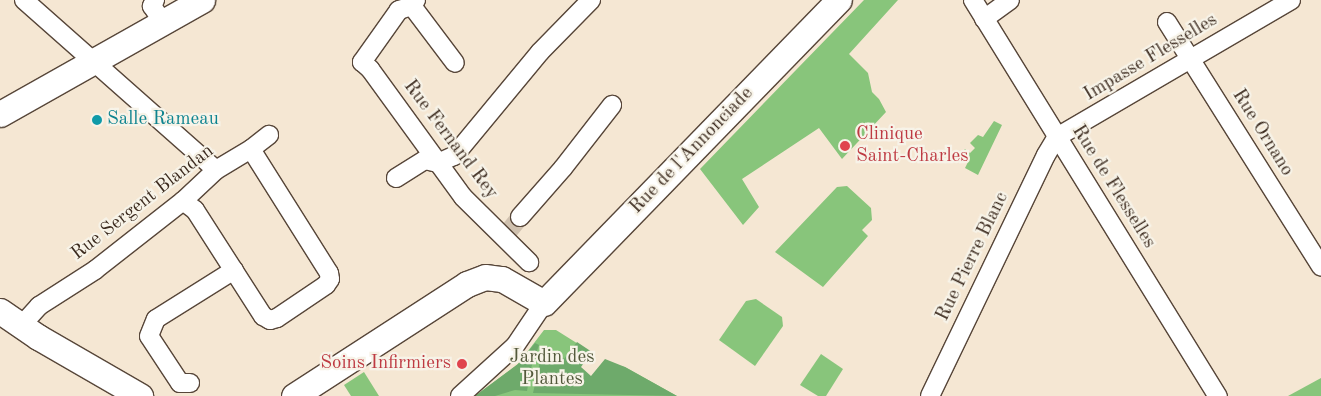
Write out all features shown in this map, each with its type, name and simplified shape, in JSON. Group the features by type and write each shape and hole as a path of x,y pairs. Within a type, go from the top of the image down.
{"street":[{"path":"24,0 216,170"},
{"path":"0,114 93,60 158,11 202,0"},
{"path":"396,178 425,160 438,163 454,156 540,52 592,0"},
{"name":"Rue de l'Annonciade","path":"544,303 839,0"},
{"name":"Rue de Flesselles","path":"973,0 1218,396"},
{"path":"984,19 1010,0"},
{"name":"Impasse Flesselles","path":"1058,138 1291,0"},
{"path":"414,3 455,63"},
{"name":"Rue Fernand Rey","path":"414,3 399,10 362,62 370,69 463,197 506,236 529,262"},
{"name":"Rue Ornano","path":"1167,22 1321,267"},
{"path":"520,217 612,105"},
{"name":"Rue Sergent Blandan","path":"21,326 39,306 95,270 183,201 216,170 251,149 269,135"},
{"name":"Rue Pierre Blanc","path":"930,396 1046,155 1058,138"},
{"path":"183,201 195,210 263,316 270,320 277,318 303,301 330,279 329,272 251,149"},
{"path":"190,383 180,383 149,336 156,319 234,270"},
{"path":"294,396 467,284 486,277 502,279 544,303 516,346 460,396"},
{"path":"0,311 21,326 140,396"}],"green space":[{"path":"864,0 898,0 849,54 868,73 872,92 879,99 886,112 842,159 819,128 742,179 759,207 743,225 700,169"},
{"path":"994,121 1002,125 978,175 965,168 969,160 959,155 965,149 970,153 975,148 970,143 978,135 983,137"},
{"path":"847,186 871,208 872,220 862,230 868,236 823,287 775,252 837,187"},
{"path":"756,299 782,317 783,326 755,366 719,340 746,301"},
{"name":"Jardin des Plantes","path":"544,330 556,330 591,352 580,367 592,378 620,366 625,367 677,396 475,396 518,364"},
{"name":"Jardin des Plantes","path":"577,342 592,352 581,367 591,376 605,359 625,367 677,396 533,393 543,348 564,359"},
{"path":"535,343 539,345 531,368 527,391 515,390 495,396 475,396 518,364"},
{"path":"821,354 843,369 826,396 818,396 800,385"},
{"path":"364,372 379,396 351,396 344,385"},
{"path":"1321,378 1321,396 1288,396"}],"tunnel":[{"path":"508,232 520,217"}],"place":[{"name":"Salle Rameau","path":"97,120"},
{"name":"Clinique Saint-Charles","path":"845,146"},
{"name":"Soins Infirmiers","path":"462,364"}]}
